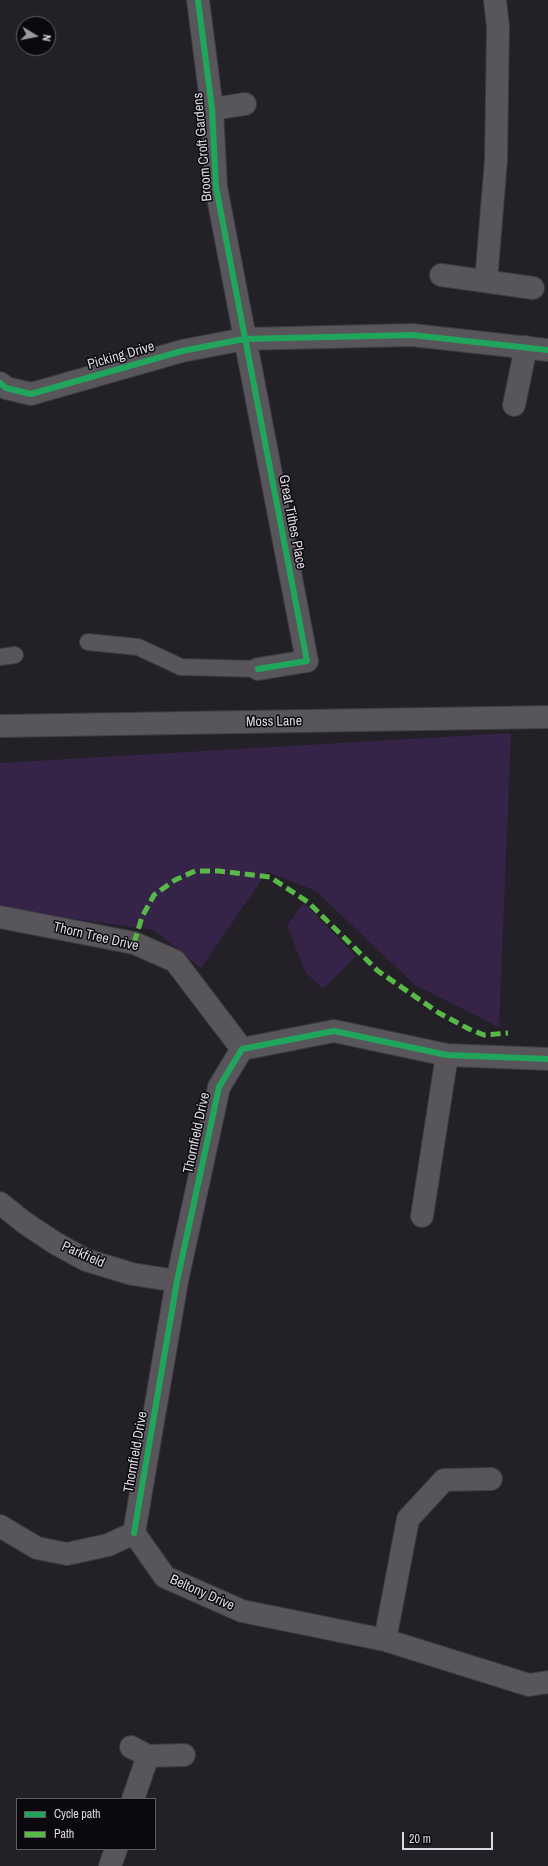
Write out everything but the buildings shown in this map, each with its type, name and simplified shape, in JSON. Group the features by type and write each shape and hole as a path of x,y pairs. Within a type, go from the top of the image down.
{"street":[{"name":"Broom Croft Gardens","path":"198,0 212,109 216,187 244,339"},
{"path":"486,281 496,160 498,27 495,0"},
{"path":"212,109 245,104"},
{"path":"441,275 533,288"},
{"name":"Picking Drive","path":"3,386 31,394 182,351 244,339 412,335 548,350"},
{"name":"Great Tithes Place","path":"244,339 307,661 258,669"},
{"path":"514,405 526,348"},
{"name":"Moss Lane","path":"0,726 548,717"},
{"name":"Thorn Tree Drive","path":"0,917 134,943 174,961 242,1049"},
{"path":"242,1049 334,1031 447,1055 548,1059"},
{"name":"Thornfield Drive","path":"134,1533 177,1281 219,1087 242,1049"},
{"path":"422,1216 447,1055"},
{"name":"Parkfield","path":"0,1203 25,1224 86,1260 132,1274 177,1281"},
{"path":"385,1640 408,1518 444,1480 491,1479"},
{"path":"0,1526 37,1548 67,1554 108,1545 134,1533"},
{"name":"Beltony Drive","path":"134,1533 165,1577 242,1611 385,1640 529,1685 548,1682"},
{"path":"133,1798 140,1752 184,1755"},
{"path":"110,1866 116,1850"}],"lane":[{"path":"88,642 138,648 181,667 258,669"}],"shaded area":[{"path":"511,733 499,1027 415,985 316,891 267,872 201,968 154,930 24,912 0,905 0,763"},
{"path":"304,903 356,956 323,989 305,972 287,925"}],"marked path":[{"path":"134,943 142,917 154,895 175,880 195,871 219,871 270,877 308,902 378,971 439,1013 484,1035 508,1033"}],"cycle path":[{"path":"198,0 212,109 216,187 307,661 258,669"},
{"path":"0,383 6,388 31,394 182,351 244,339 412,335 548,350"},
{"path":"134,1533 177,1281 219,1087 242,1049 334,1031 447,1055 548,1059"}]}
